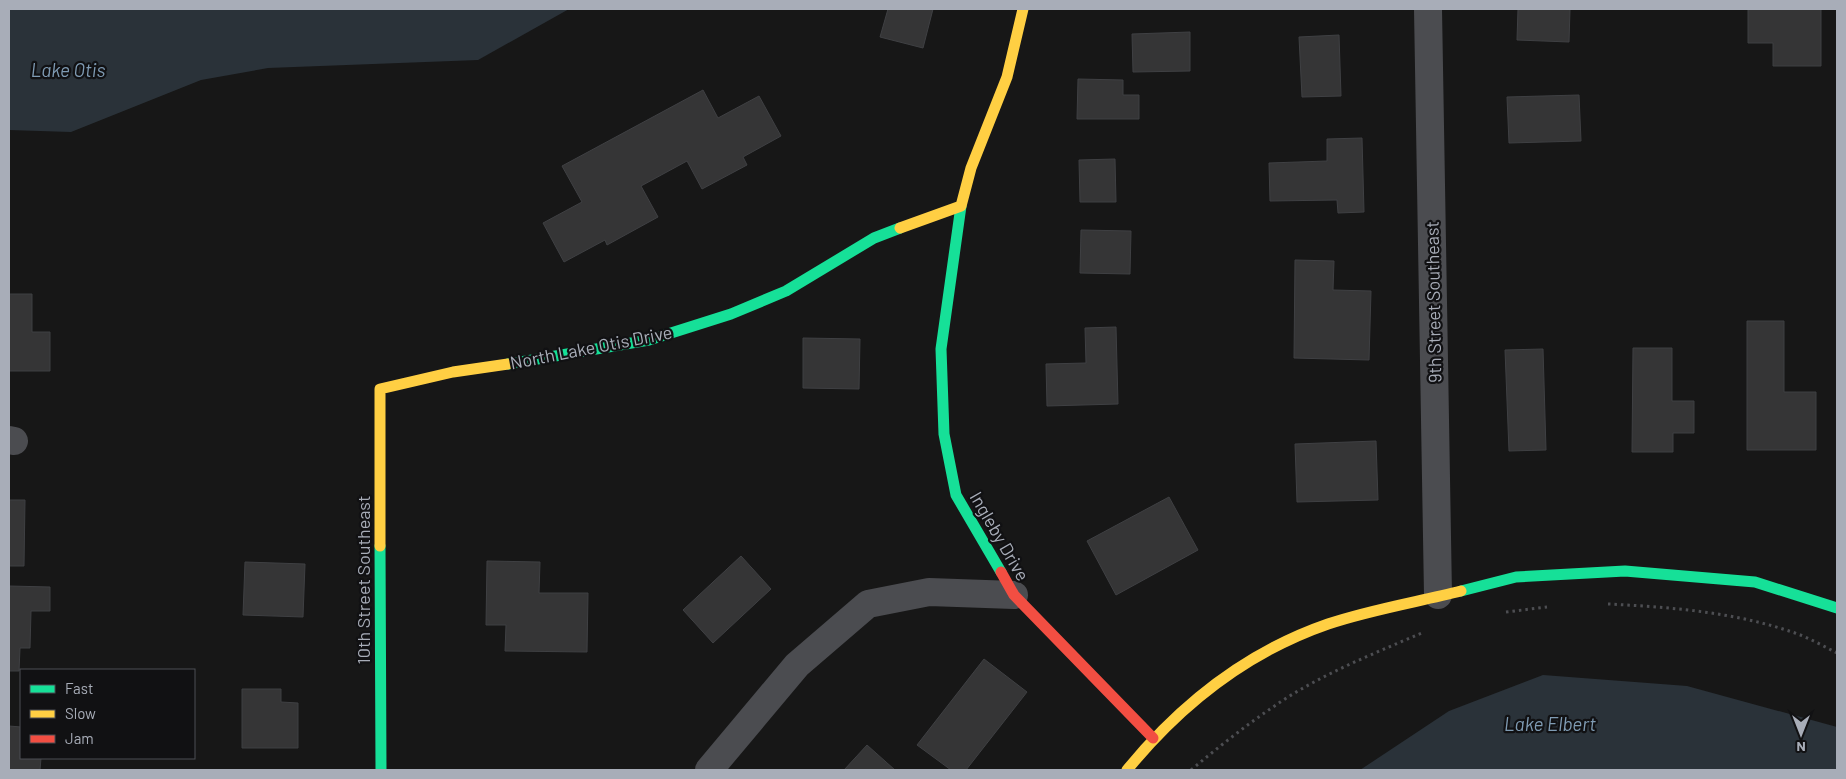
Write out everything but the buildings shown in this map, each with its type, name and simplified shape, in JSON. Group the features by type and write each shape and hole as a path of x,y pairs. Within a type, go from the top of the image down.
{"street":[{"path":"961,206 971,168 1007,77 1023,9"},
{"name":"9th Street Southeast","path":"1428,9 1438,595"},
{"name":"North Lake Otis Drive","path":"380,389 453,372 558,357 649,340 731,314 786,290 874,238 961,206"},
{"name":"Ingleby Drive","path":"961,206 942,350 944,434 956,496 1014,595 1153,738"},
{"name":"10th Street Southeast","path":"380,389 381,770"},
{"path":"1127,770 1153,738 1206,691 1258,654 1328,624 1516,577 1625,570 1755,582 1837,608"},
{"path":"709,770 797,665 868,604 929,592 1014,595"}],"path":[{"path":"1603,603 1728,616 1793,632 1837,653"},
{"path":"1498,614 1556,606"},
{"path":"1191,770 1233,735 1289,696 1361,658 1431,630"}],"water":[{"name":"Lake Otis","path":"9,9 569,9 478,60 268,68 201,80 71,132 9,130"},
{"name":"Lake Elbert","path":"1543,675 1687,686 1837,727 1837,770 1360,770 1449,711"}],"traffic: fast":[{"path":"961,206 941,349 944,434 956,495 1001,572"},
{"path":"508,364 649,340 731,314 786,291 874,238 900,228"},
{"path":"380,546 381,770"},
{"path":"1461,591 1516,577 1625,571 1755,582 1837,608"}],"traffic: slow":[{"path":"900,228 961,206 971,168 1007,77 1023,9"},
{"path":"380,546 380,389 453,372 508,364"},
{"path":"1127,770 1170,723 1193,702 1243,665 1270,649 1298,636 1344,619 1461,591"}],"traffic: jam":[{"path":"1001,572 1014,595 1153,738"}]}
